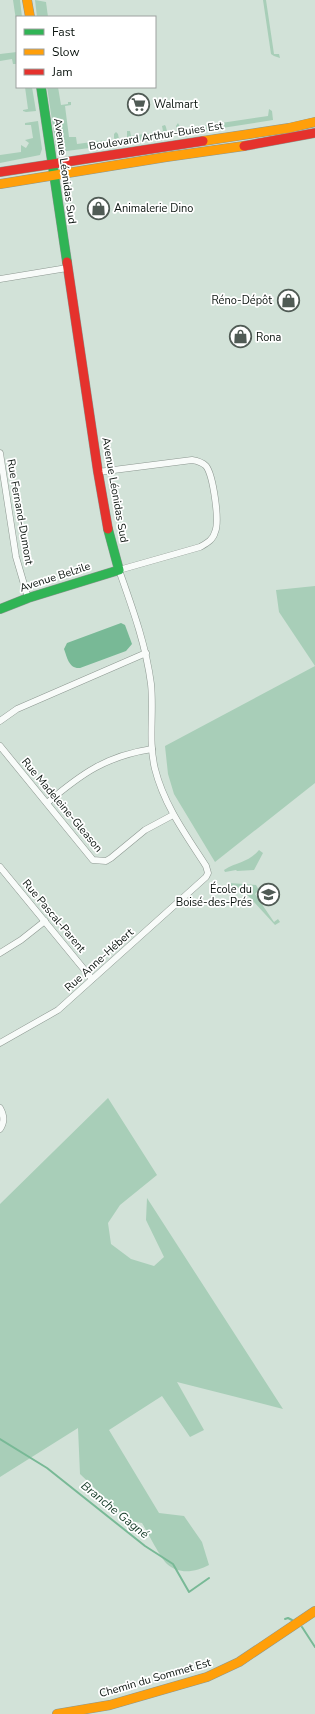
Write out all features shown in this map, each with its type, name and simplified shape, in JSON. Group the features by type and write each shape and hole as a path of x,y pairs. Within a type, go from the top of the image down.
{"street":[{"path":"28,0 30,16"},
{"name":"Avenue Léonidas Sud","path":"41,88 98,472 110,538 146,653 151,686 152,749 155,768 160,786 173,815 206,866 207,874 202,881"},
{"name":"Boulevard Arthur-Buies Est","path":"0,172 289,128 315,122"},
{"name":"Boulevard Arthur-Buies Est","path":"0,184 166,157 224,150 315,134"},
{"path":"0,280 67,268"},
{"name":"Rue Fernand-Dumont","path":"0,453 16,557 28,598"},
{"path":"98,472 192,460 200,462 207,467 210,475 218,524 215,534 209,542 200,547 119,570"},
{"name":"Avenue Belzile","path":"0,610 28,598 119,570"},
{"path":"0,721 22,707 146,653"},
{"name":"Rue Madeleine-Gleason","path":"0,746 93,860 99,862 112,858 145,830 173,815"},
{"path":"47,803 93,768 122,755 152,749"},
{"name":"Rue Pascal-Parent","path":"0,867 92,978"},
{"name":"Rue Anne-Hébert","path":"0,1043 58,1010 202,881"},
{"path":"0,953 21,940 45,921"},
{"path":"0,1108 4,1121 0,1129"},
{"name":"Chemin du Sommet Est","path":"57,1714 110,1705 207,1677 239,1662 315,1611"}],"shaded area":[{"path":"13,0 20,0 22,16 16,16 16,20"},
{"path":"35,0 46,2 48,16 37,16"},
{"path":"263,0 266,0 274,54 279,54 280,58 271,54"},
{"path":"16,52 16,64 13,64 12,59 0,61 0,54"},
{"path":"25,88 32,88 36,111 23,111 28,109"},
{"path":"47,88 58,88 61,105 71,102 71,105 65,106 69,137 76,137 77,144 114,139 114,134 116,132 118,134 120,144 59,152 56,147"},
{"path":"269,109 272,111 273,120 177,135 176,126 178,123 181,129 268,116"},
{"path":"38,121 42,149 40,155 0,163 0,155 21,152 21,145 26,148 29,143 25,140 33,138 31,125 25,125 25,123"},
{"path":"165,125 168,136 127,143 127,131 130,131 131,136 163,131 162,126"},
{"path":"315,586 315,666 279,612 276,590"},
{"path":"121,623 125,625 132,644 126,651 80,668 73,667 71,665 67,659 64,649 67,643"},
{"path":"315,666 315,783 215,862 174,794 168,774 165,746"},
{"path":"259,850 263,853 254,870 236,870 225,872 224,870 247,860"},
{"path":"230,883 256,885 259,890 255,894 274,922 278,919 280,922 275,925 243,890 239,888 235,891 232,890 228,885"},
{"path":"108,1098 157,1175 120,1205 108,1223 111,1244 131,1259 154,1266 164,1257 146,1220 147,1198 283,1409 177,1382 204,1430 190,1437 162,1396 109,1430 159,1513 184,1516 202,1542 209,1565 193,1571 177,1570 167,1564 142,1523 129,1521 80,1474 78,1428 0,1477 0,1204"}],"waterway":[{"name":"Branche Gagné","path":"0,1439 47,1468 145,1546 173,1564 189,1592 209,1578"},
{"name":"Branche Gagné","path":"285,1619 288,1618 292,1620"},
{"name":"Branche Gagné","path":"302,1627 315,1647"}],"traffic: fast":[{"path":"41,88 67,262"},
{"path":"0,609 28,598 119,570 108,529"}],"traffic: slow":[{"path":"27,0 30,16"},
{"path":"203,141 289,128 315,122"},
{"path":"0,184 244,146"},
{"path":"57,1714 110,1705 207,1677 239,1662 315,1611"}],"traffic: jam":[{"path":"244,146 315,133"},
{"path":"0,172 203,141"},
{"path":"67,262 98,472 108,529"}],"place":[{"name":"Walmart","path":"139,104"},
{"name":"Animalerie Dino","path":"99,208"},
{"name":"Réno-Dépôt","path":"288,300"},
{"name":"Rona","path":"241,337"},
{"name":"École du Boisé-des-Prés","path":"268,895"}]}
